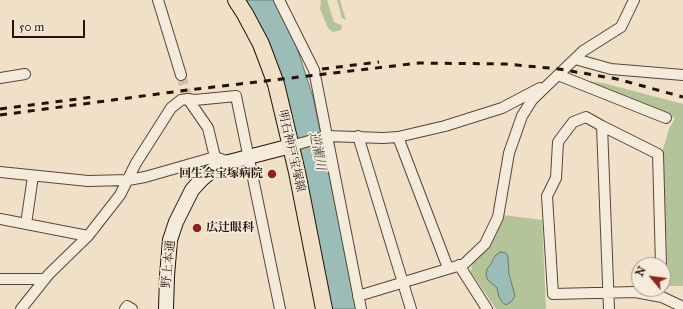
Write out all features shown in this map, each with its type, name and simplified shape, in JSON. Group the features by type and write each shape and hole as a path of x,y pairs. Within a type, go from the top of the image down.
{"main road":[{"name":"明石神戸宝塚線","path":"236,0 255,31 276,84 293,145 324,309"}],"street":[{"path":"158,0 181,75"},
{"path":"279,0 314,70 324,136 361,309"},
{"path":"358,296 464,264 485,244 498,217 509,153 522,116 532,100 574,59 583,51 621,27 634,0"},
{"path":"574,59 611,69 683,75"},
{"path":"0,78 24,74"},
{"path":"558,75 666,118"},
{"path":"293,145 324,136 383,138 398,137 445,126 502,108 541,87 548,85"},
{"path":"22,309 45,279 88,236 120,195 136,163 171,108 181,100 236,96 250,157 280,309"},
{"path":"188,99 208,128 215,157"},
{"path":"631,292 553,294 547,196 556,178 558,142 573,122 586,117 658,154 661,257"},
{"path":"602,126 609,309"},
{"path":"358,136 412,308"},
{"path":"398,137 448,268"},
{"name":"野上本通","path":"166,309 170,240 176,222 192,190 215,168 229,162 293,145"},
{"path":"0,172 88,181 128,180 215,157 229,162"},
{"path":"26,224 34,176"},
{"path":"0,219 88,236"},
{"path":"459,265 486,309"},
{"path":"0,279 45,279"},
{"path":"668,297 683,307"},
{"path":"125,309 128,306 132,309"}],"green space":[{"path":"321,0 327,0 334,22 341,25 341,30 333,32 328,28 320,9"},
{"path":"337,0 340,0 346,20 342,18"},
{"path":"582,80 603,83 683,104 683,286 671,286 671,257 667,257 663,149 669,129 675,118 583,83"},
{"path":"503,215 542,220 546,309 496,309 471,272 472,264 487,249"}],"water":[{"name":"逆瀬川","path":"243,0 274,0 296,45 313,97 357,309 330,309 298,160"},
{"path":"500,252 506,253 508,257 509,274 515,296 512,301 506,305 499,297 497,288 488,280 486,275 487,269 495,256"}],"tunnel":[{"path":"181,75 188,99"}],"railway":[{"path":"322,69 379,62"},
{"path":"0,115 188,90 419,63 506,64 559,69 617,79 683,97"},
{"path":"0,109 93,97"}],"place":[{"name":"回生会宝塚病院","path":"272,174"},
{"name":"広辻眼科","path":"197,228"}]}
